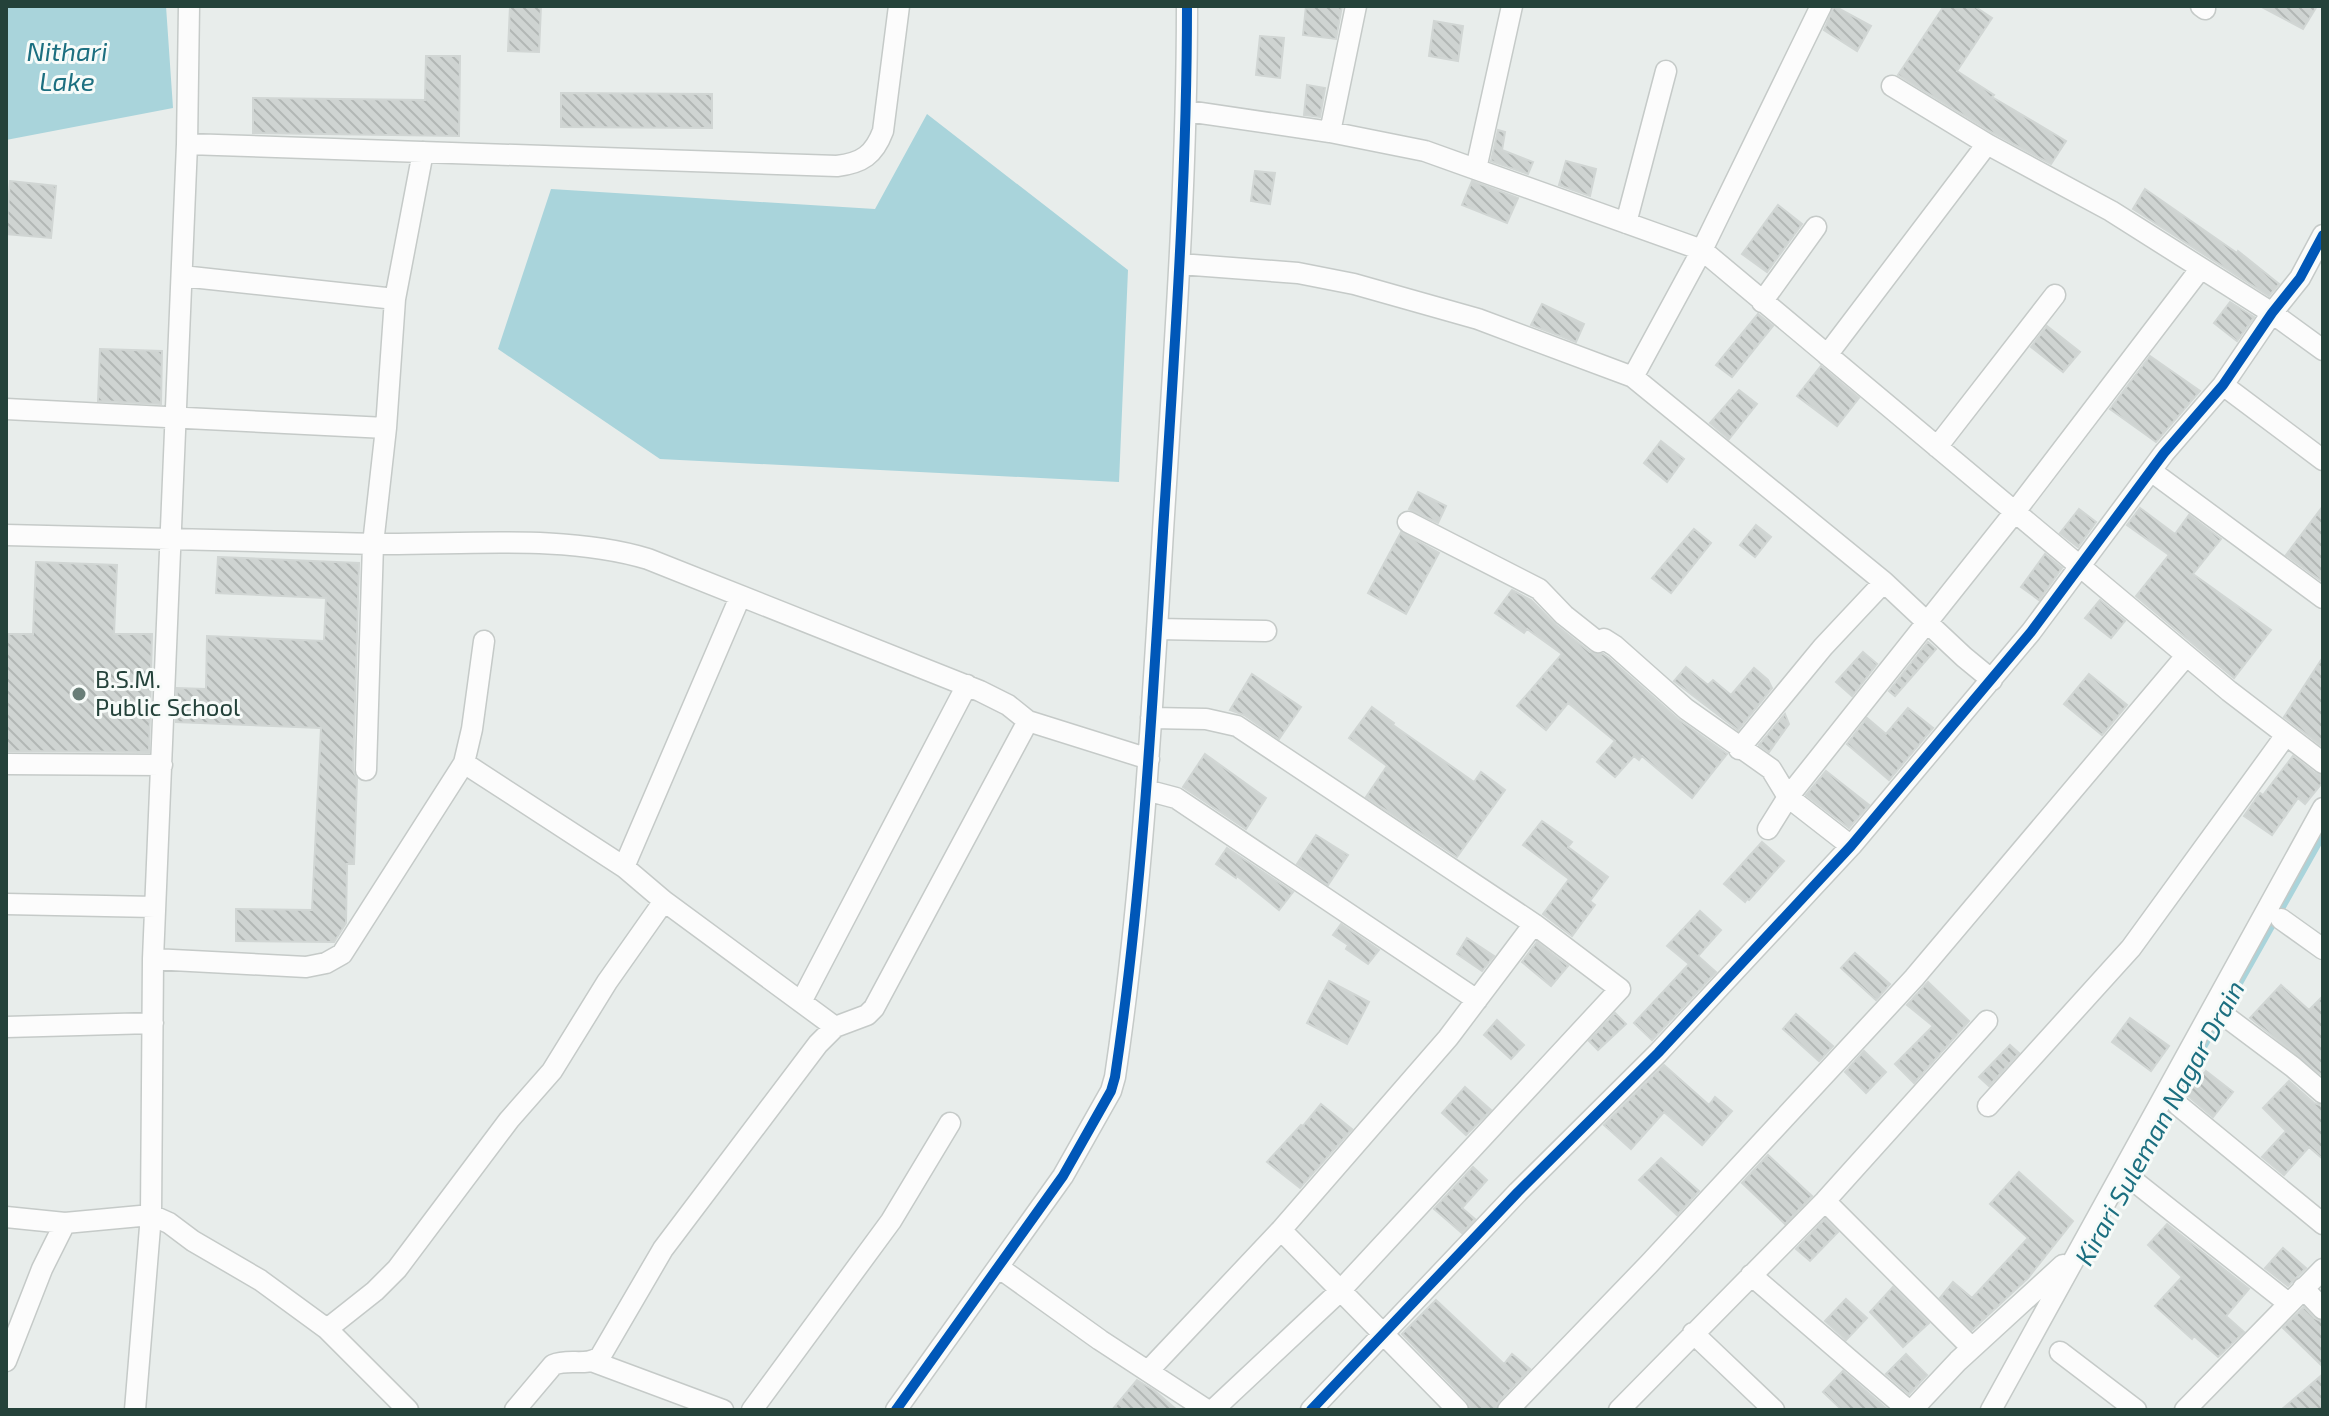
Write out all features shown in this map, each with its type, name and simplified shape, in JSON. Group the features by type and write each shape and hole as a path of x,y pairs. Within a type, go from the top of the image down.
{"street":[{"path":"135,1410 151,1215 153,959 187,144 189,6"},
{"path":"187,144 837,166 856,164 868,157 878,145 883,131 899,6"},
{"path":"896,1410 1063,1176 1111,1091 1130,972 1149,759 1180,264 1187,111 1187,6"},
{"path":"1330,132 1356,6"},
{"path":"1476,169 1512,6"},
{"path":"1633,377 1702,250 1821,6"},
{"path":"1626,223 1666,71"},
{"path":"1892,86 1987,144 2111,211 2272,313 2323,350"},
{"path":"1187,111 1330,132 1425,151 1702,250 2186,656 2323,763"},
{"path":"1827,355 1987,144"},
{"path":"366,770 373,544 386,428 395,299 423,152"},
{"path":"1762,302 1816,227"},
{"path":"1311,1410 1518,1192 1658,1053 1851,846 1992,680 2151,471 2223,385 2300,278 2323,235"},
{"path":"1180,264 1298,273 1354,284 1478,319 1633,377 1884,582 1992,680"},
{"path":"1768,829 1788,797 2014,513 2201,268"},
{"path":"182,276 395,299"},
{"path":"1937,447 2055,295"},
{"path":"2223,385 2323,460"},
{"path":"6,409 386,428"},
{"path":"2151,471 2323,598"},
{"path":"1408,522 1539,589 1564,615 1598,642 1604,639 1615,646 1686,709 1771,769 1788,797 1851,846"},
{"path":"6,535 373,544 576,544 617,550 648,559 967,685 1008,705 1028,721 1149,759"},
{"path":"1739,749 1823,647 1884,582"},
{"path":"624,867 740,597"},
{"path":"1157,629 1266,631"},
{"path":"153,959 306,967 326,963 342,954 464,763 484,641"},
{"path":"1508,1410 1660,1252 1914,978 2186,656"},
{"path":"801,1002 967,685"},
{"path":"1151,718 1206,719 1237,726 1534,924 1620,989 1340,1291 1213,1410"},
{"path":"594,1362 605,1350 663,1249 818,1044 835,1027 867,1015 874,1008 1028,721"},
{"path":"1988,1106 2131,948 2286,735"},
{"path":"464,763 624,867 664,901 835,1027"},
{"path":"6,764 162,765"},
{"path":"1146,790 1176,798 1477,1000"},
{"path":"1991,1410 2323,808"},
{"path":"327,1329 397,1269 509,1120 552,1071 607,982 664,901"},
{"path":"6,904 155,907"},
{"path":"2281,919 2323,949"},
{"path":"1149,1370 1281,1230 1448,1038 1534,924"},
{"path":"2229,1019 2323,1093"},
{"path":"1632,1406 1693,1333 1825,1201 1987,1021"},
{"path":"6,1027 153,1023"},
{"path":"2178,1105 2323,1224"},
{"path":"752,1410 891,1221 950,1123"},
{"path":"2134,1181 2295,1296 2323,1309"},
{"path":"1825,1201 1972,1348"},
{"path":"6,1217 65,1223 151,1215 169,1223 193,1241 260,1280 327,1329 408,1410"},
{"path":"6,1361 42,1269 65,1223"},
{"path":"1281,1230 1458,1410"},
{"path":"1751,1275 1910,1410 1972,1348 2075,1255"},
{"path":"998,1267 1100,1340 1207,1410"},
{"path":"2185,1410 2323,1269"},
{"path":"1693,1333 1774,1410"},
{"path":"2060,1352 2136,1410"},
{"path":"515,1410 553,1365 562,1361 594,1362 723,1410"}],"water":[{"name":"Nithari Lake","path":"6,6 166,6 173,108 6,140"},
{"path":"927,114 1128,270 1119,482 660,459 498,349 551,189 875,209"}],"building":[{"path":"510,6 541,6 539,52 508,51"},
{"path":"1306,6 1342,6 1336,39 1303,35"},
{"path":"1834,6 1871,26 1857,51 1824,30"},
{"path":"1944,6 1974,6 1992,18 1957,71 1994,95 1992,97 2066,141 2051,164 1898,75"},
{"path":"2260,6 2317,6 2303,29"},
{"path":"1434,21 1463,26 1458,61 1429,56"},
{"path":"1260,36 1284,38 1280,78 1256,75"},
{"path":"426,56 460,56 459,136 253,133 253,98 425,100"},
{"path":"1307,85 1325,88 1320,117 1304,115"},
{"path":"561,93 712,94 712,128 561,127"},
{"path":"1498,130 1505,132 1502,150 1533,162 1528,174 1491,161"},
{"path":"1566,161 1596,169 1590,196 1559,185"},
{"path":"1255,171 1275,173 1270,204 1251,201"},
{"path":"10,181 56,186 51,238 6,234"},
{"path":"1472,181 1518,198 1507,223 1462,205"},
{"path":"2145,189 2238,251 2279,284 2269,296 2133,209"},
{"path":"1778,205 1802,224 1767,272 1742,254"},
{"path":"2230,302 2254,317 2237,341 2214,323"},
{"path":"1542,304 1584,324 1576,342 1531,325"},
{"path":"1758,314 1773,326 1732,377 1716,365"},
{"path":"2047,326 2080,352 2063,372 2031,347"},
{"path":"100,349 162,351 161,404 98,401"},
{"path":"2150,356 2200,391 2156,442 2110,409"},
{"path":"1821,366 1859,398 1837,426 1797,396"},
{"path":"1739,390 1757,404 1729,439 1710,423"},
{"path":"1661,441 1684,459 1667,482 1644,463"},
{"path":"1418,492 1446,506 1438,523 1409,509"},
{"path":"2323,506 2323,582 2286,555"},
{"path":"2140,508 2175,534 2189,515 2221,539 2193,574 2271,630 2234,678 2136,596 2169,555 2127,525"},
{"path":"2079,509 2096,522 2078,547 2060,533"},
{"path":"1756,525 1771,537 1755,557 1740,545"},
{"path":"1694,529 1711,543 1671,593 1652,578"},
{"path":"1401,532 1439,553 1406,614 1368,593"},
{"path":"2045,554 2062,568 2039,600 2021,587"},
{"path":"218,557 359,563 353,770 357,779 354,864 347,864 346,923 334,942 236,941 236,909 312,910 321,728 176,722 177,688 206,689 207,636 324,641 326,598 216,593"},
{"name":"B.S.M. Public School","path":"36,562 117,565 114,634 152,634 149,752 6,751 6,634 33,634"},
{"path":"1512,590 1531,600 1590,652 1609,658 1678,719 1727,754 1692,798 1642,756 1639,760 1634,756 1615,777 1597,762 1615,741 1568,703 1546,730 1517,706 1562,654 1527,629 1524,633 1495,613"},
{"path":"2100,600 2125,621 2111,638 2085,618"},
{"path":"1928,642 1936,649 1895,696 1889,691"},
{"path":"1863,652 1877,664 1852,696 1836,682"},
{"path":"2323,657 2323,747 2284,717"},
{"path":"1686,667 1708,685 1713,680 1731,695 1754,668 1772,688 1738,730 1674,681"},
{"path":"1252,674 1301,707 1279,739 1244,715 1230,710"},
{"path":"2089,674 2127,705 2102,735 2064,704"},
{"path":"1372,707 1474,782 1481,772 1505,790 1457,857 1366,797 1387,766 1349,738"},
{"path":"1908,708 1933,728 1889,780 1847,744 1867,718 1886,734"},
{"path":"1785,714 1789,724 1769,752 1759,745"},
{"path":"1205,754 1266,798 1246,829 1183,787"},
{"path":"2293,756 2323,776 2323,782 2305,804 2298,798 2272,835 2244,816"},
{"path":"1826,771 1869,805 1849,828 1806,795"},
{"path":"1542,821 1572,842 1568,847 1608,877 1590,901 1595,905 1572,936 1543,914 1569,879 1523,845"},
{"path":"1316,835 1348,855 1328,885 1297,864"},
{"path":"1762,842 1784,861 1745,902 1724,884"},
{"path":"1227,848 1293,892 1279,910 1237,876 1216,864"},
{"path":"1700,911 1721,930 1698,956 1716,972 1652,1040 1634,1023 1689,964 1667,946"},
{"path":"1341,924 1379,950 1368,964 1346,949 1348,945 1333,935"},
{"path":"1467,938 1494,956 1482,971 1457,954"},
{"path":"1537,942 1568,966 1551,986 1522,962"},
{"path":"1855,953 1890,984 1876,1000 1841,968"},
{"path":"1329,981 1369,1002 1347,1044 1307,1023"},
{"path":"1928,982 1969,1021 1914,1083 1895,1064 1933,1026 1907,1005"},
{"path":"2281,985 2309,1010 2323,996 2323,1076 2250,1018"},
{"path":"1615,1013 1626,1024 1598,1050 1589,1041"},
{"path":"1796,1014 1833,1046 1819,1061 1783,1029"},
{"path":"2130,1018 2169,1046 2151,1071 2112,1042"},
{"path":"1497,1020 1524,1045 1511,1059 1484,1035"},
{"path":"2010,1045 2019,1053 1989,1086 1979,1077"},
{"path":"1864,1051 1886,1072 1866,1093 1845,1072"},
{"path":"1664,1065 1709,1105 1715,1097 1732,1111 1702,1145 1664,1112 1631,1149 1604,1125"},
{"path":"2206,1071 2233,1092 2213,1117 2187,1095"},
{"path":"2289,1081 2314,1103 2323,1106 2323,1159 2309,1147 2284,1175 2262,1157 2286,1131 2263,1108"},
{"path":"1465,1087 1491,1110 1466,1135 1442,1113"},
{"path":"1321,1104 1352,1129 1300,1188 1267,1162"},
{"path":"1768,1155 1812,1196 1785,1224 1742,1183"},
{"path":"1661,1158 1699,1191 1677,1215 1639,1180"},
{"path":"1473,1167 1487,1180 1462,1208 1475,1219 1462,1233 1434,1209"},
{"path":"2019,1172 2073,1221 2028,1278 1972,1330 1940,1298 1953,1282 1972,1298 2028,1238 1990,1204"},
{"path":"1825,1219 1838,1232 1810,1261 1796,1249"},
{"path":"2167,1224 2249,1289 2226,1316 2244,1332 2218,1357 2155,1306 2182,1277 2148,1245"},
{"path":"2283,1248 2306,1268 2288,1286 2265,1268"},
{"path":"1893,1287 1929,1323 1903,1347 1870,1312"},
{"path":"1846,1299 1867,1318 1846,1340 1825,1321"},
{"path":"1436,1300 1504,1364 1512,1354 1530,1369 1499,1401 1495,1410 1471,1410 1467,1401 1402,1334"},
{"path":"2304,1307 2314,1318 2323,1322 2323,1367 2283,1328"},
{"path":"1906,1354 1927,1375 1909,1394 1886,1374"},
{"path":"1843,1371 1888,1410 1842,1410 1823,1392"},
{"path":"2323,1374 2323,1410 2281,1410"},
{"path":"1137,1380 1155,1391 1177,1410 1112,1410"}],"waterway":[{"name":"Kirari Suleman Nagar Drain","path":"2159,1126 2323,835"}],"cycle path":[{"path":"896,1410 1063,1176 1111,1091 1115,1077 1139,873 1150,736 1179,268 1187,6"},
{"path":"1311,1410 1518,1192 1658,1053 1851,846 2031,632 2164,453 2223,385 2300,278 2323,235"}],"place":[{"name":"B.S.M. Public School","path":"79,694"}]}
